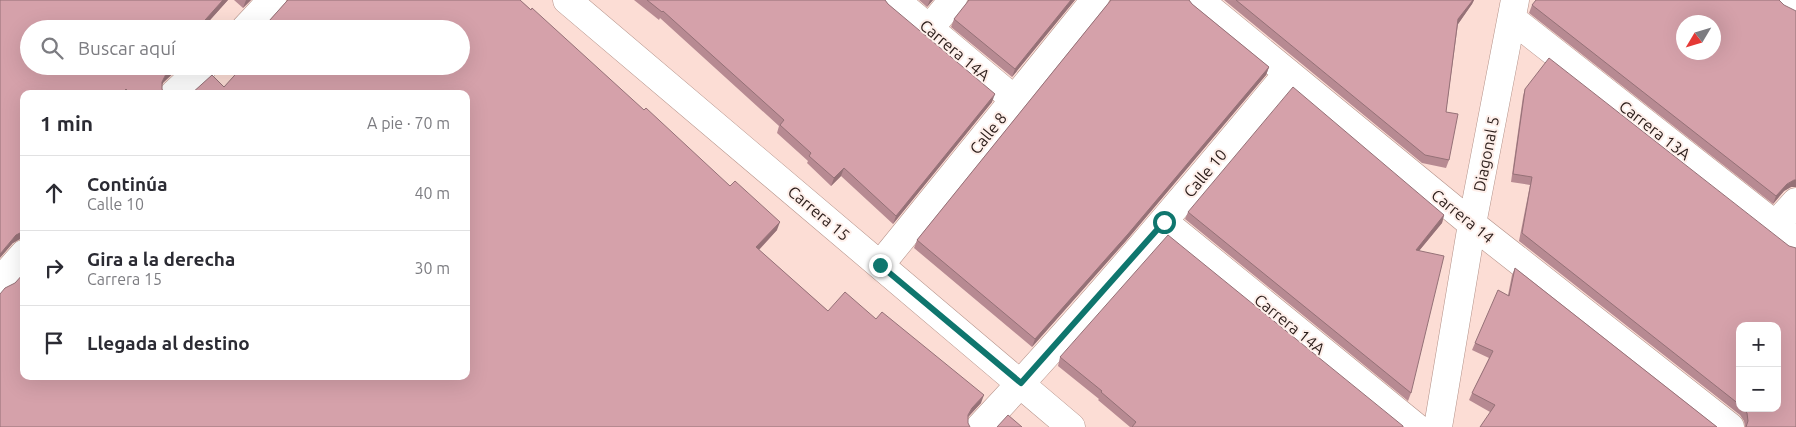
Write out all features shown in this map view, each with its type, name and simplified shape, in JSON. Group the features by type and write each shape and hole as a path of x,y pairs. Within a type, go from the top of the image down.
{"street":[{"path":"253,20 272,0"},
{"name":"Carrera 15","path":"567,0 1071,427"},
{"name":"Carrera 14A","path":"895,0 1015,100"},
{"path":"929,29 953,0"},
{"name":"Calle 8","path":"880,265 1095,0"},
{"name":"Carrera 14","path":"1199,0 1472,224 1730,427"},
{"path":"1790,0 1796,4"},
{"name":"Diagonal 5","path":"1438,427 1472,224 1514,10"},
{"name":"Carrera 13A","path":"1514,10 1786,233"},
{"name":"Calle 10","path":"980,427 1164,222 1288,73"},
{"path":"178,90 194,75"},
{"path":"1786,233 1796,202"},
{"name":"Carrera 14A","path":"1164,222 1416,427"},
{"path":"0,281 20,258"}],"building":[{"path":"0,0 223,0 205,20 20,20 20,75 166,75 162,82 162,90 20,90 20,233 16,235 0,254"},
{"path":"288,0 520,0 531,10 532,8 644,110 646,108 730,186 735,181 780,222 756,247 828,311 845,292 876,319 882,312 984,395 968,415 970,427 0,427 0,294 20,277 20,380 470,380 470,90 195,90 212,75 224,87 235,75 470,75 470,20 270,20"},
{"path":"647,0 885,0 995,94 896,216 844,168 834,178 809,156 811,153 780,125 784,120 663,11"},
{"path":"969,0 1071,0 1015,69 954,19"},
{"path":"1111,0 1189,0 1269,67 1128,234 1035,339 917,240"},
{"path":"1236,0 1473,0 1458,19 1446,112 1458,114 1449,160 1425,155"},
{"path":"1536,0 1779,0 1796,11 1796,180 1787,184 1776,196 1532,5"},
{"path":"1549,58 1789,246 1796,248 1796,427 1746,427 1748,421 1746,412 1781,412 1781,322 1736,322 1736,402 1522,233 1532,177 1513,174 1525,89"},
{"path":"1293,87 1444,215 1416,250 1444,256 1411,393 1188,212"},
{"path":"1168,235 1403,427 1132,427 1136,422 1060,357"},
{"path":"1515,268 1717,427 1480,427 1495,405 1472,393 1493,351 1475,343 1498,290 1509,296"},
{"path":"1008,415 1022,427 997,427"}],"route":[{"path":"880,265 1021,383 1164,222"}]}
